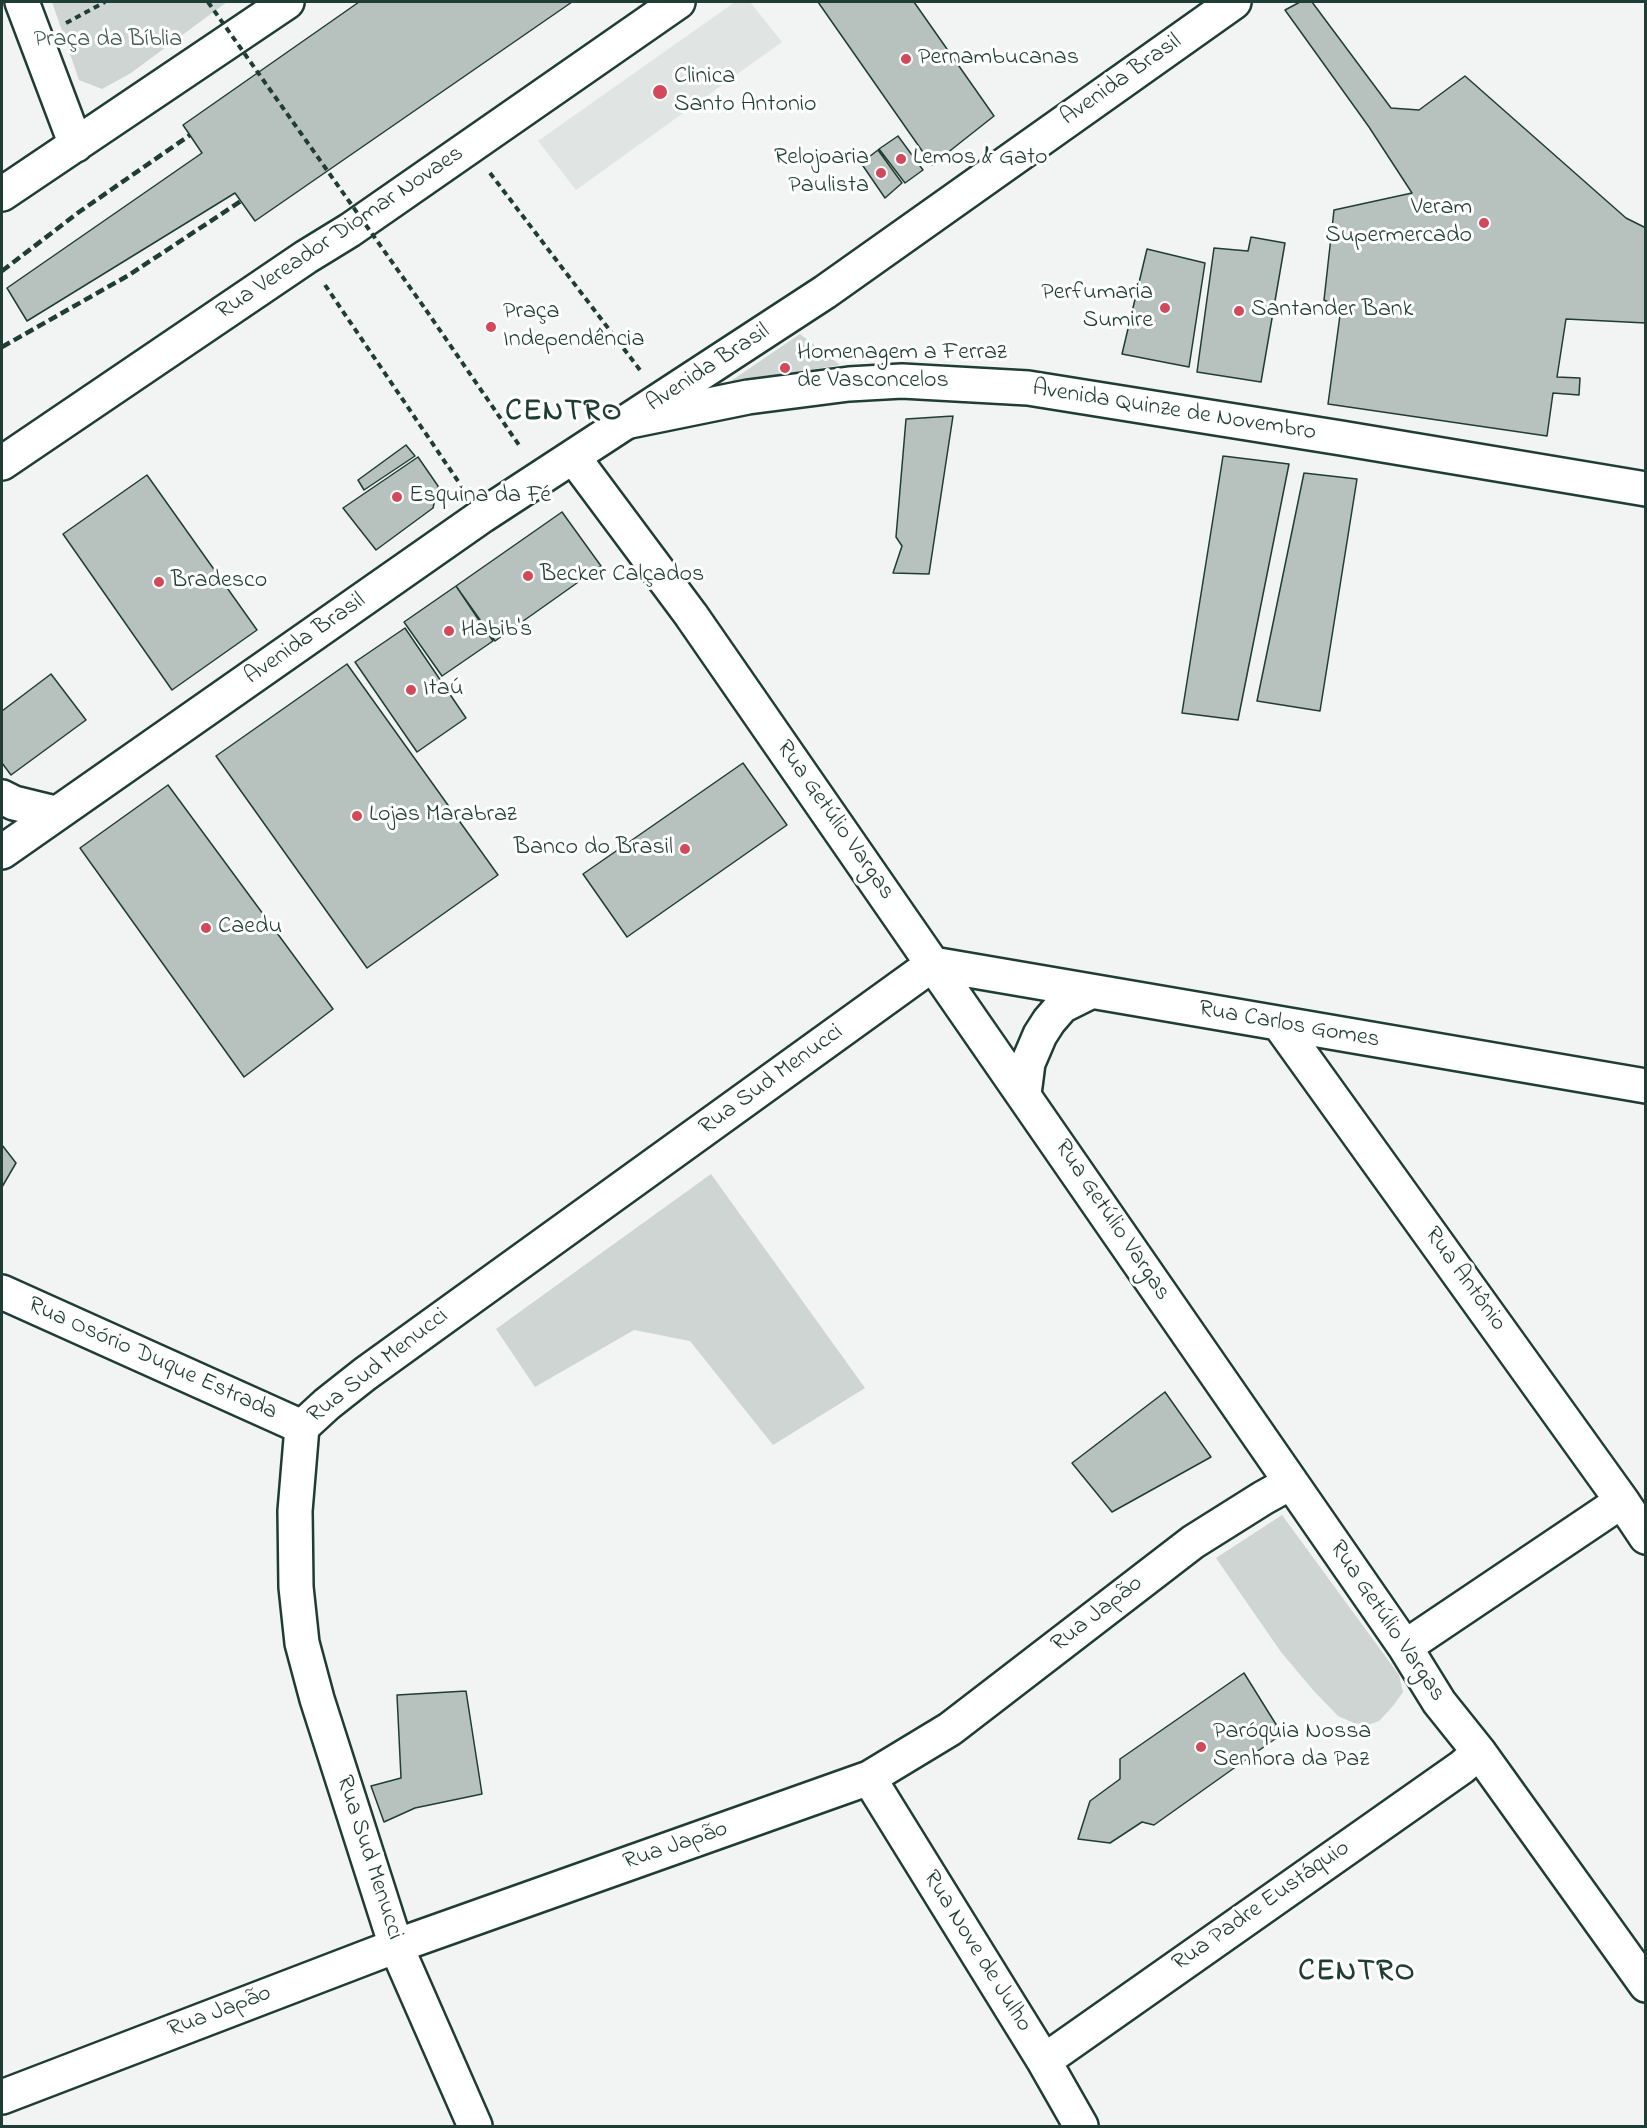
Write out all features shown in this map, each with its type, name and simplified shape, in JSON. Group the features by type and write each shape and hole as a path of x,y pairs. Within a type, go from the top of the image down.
{"street":[{"path":"22,2 75,145"},
{"path":"2,194 287,2"},
{"name":"Rua Vereador Diomar Novaes","path":"2,463 306,257 350,230 678,2"},
{"name":"Avenida Brasil","path":"2,852 482,516 825,292 1234,2"},
{"name":"Avenida Quinze de Novembro","path":"630,421 748,397 849,384 902,381 1028,388 1646,489"},
{"name":"Rua Getúlio Vargas","path":"574,458 691,615 1024,1094 1405,1647 1440,1702 1479,1752 1646,1985"},
{"path":"2,797 55,813"},
{"name":"Rua Carlos Gomes","path":"933,964 1646,1086"},
{"name":"Rua Sud Menucci","path":"475,2127 396,1946 317,1699 302,1643 296,1587 295,1511 302,1427 365,1374 933,964"},
{"path":"1024,1094 1028,1063 1049,1021 1062,1006 1090,992"},
{"name":"Rua Antônio","path":"1280,1025 1623,1501 1646,1537"},
{"name":"Rua Osório Duque Estrada","path":"2,1292 302,1427"},
{"name":"Rua Japão","path":"2,2097 396,1946 869,1778 950,1729 1192,1542 1290,1483"},
{"path":"1405,1647 1623,1501"},
{"name":"Rua Padre Eustáquio","path":"1044,2061 1462,1767 1479,1752"},
{"name":"Rua Nove de Julho","path":"869,1778 1044,2061 1081,2127"}],"path":[{"path":"85,13 105,2"},
{"path":"208,2 542,478"},
{"path":"470,147 662,400"},
{"path":"306,257 482,516"}],"shaded area":[{"name":"Clinica Santo Antonio","path":"735,2 750,2 782,42 576,190 538,141"}],"green space":[{"name":"Praça da Bíblia","path":"52,2 227,2 131,73 102,89 79,80"},
{"path":"800,334 840,365 728,383"},
{"path":"711,1174 865,1388 773,1445 690,1341 634,1330 535,1387 496,1329"},
{"path":"1282,1515 1399,1675 1403,1692 1379,1721 1368,1725 1354,1723 1338,1716 1281,1652 1216,1558"}],"building":[{"path":"359,2 572,2 255,221 235,193 27,321 7,288 202,153 183,125"},
{"name":"Pernambucanas","path":"818,2 914,2 994,116 932,165"},
{"name":"Veram Supermercado","path":"1300,2 1312,2 1391,108 1419,110 1465,76 1626,218 1646,228 1646,323 1566,319 1557,377 1580,378 1579,395 1553,393 1547,436 1328,404 1341,308 1324,300 1334,210 1412,193 1369,127 1285,10"},
{"name":"Lemos & Gato","path":"898,136 923,170 905,183 879,149"},
{"name":"Relojoaria Paulista","path":"878,150 902,183 885,198 861,163"},
{"name":"Santander Bank","path":"1251,237 1285,243 1261,382 1197,372 1214,248 1248,251"},
{"name":"Perfumaria Sumire","path":"1147,249 1205,263 1189,367 1122,354"},
{"path":"953,416 929,574 893,573 902,546 896,537 906,419"},
{"path":"406,445 415,456 364,490 358,480"},
{"path":"1223,456 1289,464 1238,720 1182,713"},
{"name":"Esquina da Fé","path":"418,457 438,486 433,508 376,550 343,508"},
{"path":"1304,473 1357,479 1320,711 1257,701"},
{"name":"Bradesco","path":"147,475 257,630 172,690 63,534"},
{"name":"Becker Calçados","path":"562,512 601,566 495,641 456,586"},
{"name":"Habib's","path":"456,586 493,641 442,676 404,622"},
{"name":"Itaú","path":"405,628 466,718 417,752 355,662"},
{"name":"Lojas Marabraz","path":"347,664 498,875 367,968 216,756"},
{"path":"51,674 86,720 11,775 2,763 2,711"},
{"name":"Banco do Brasil","path":"743,763 787,825 627,937 583,874"},
{"name":"Caedu","path":"168,785 333,1009 244,1077 80,848"},
{"path":"2,1145 16,1163 2,1187"},
{"path":"1165,1392 1211,1457 1112,1512 1072,1463"},
{"name":"Paróquia Nossa Senhora da Paz","path":"1244,1673 1282,1734 1154,1825 1142,1822 1110,1843 1078,1839 1090,1801 1120,1779 1120,1759"},
{"path":"466,1691 482,1794 415,1808 384,1822 371,1786 401,1778 397,1695"}],"railway":[{"path":"2,271 79,212 190,135"},
{"path":"2,347 129,275 241,201"}],"place":[{"name":"Pernambucanas","path":"906,59"},
{"name":"Clinica Santo Antonio","path":"660,92"},
{"name":"Lemos & Gato","path":"901,159"},
{"name":"Relojoaria Paulista","path":"881,173"},
{"name":"Veram Supermercado","path":"1484,223"},
{"name":"Perfumaria Sumire","path":"1165,308"},
{"name":"Santander Bank","path":"1239,311"},
{"name":"Praça Independência","path":"491,327"},
{"name":"Homenagem a Ferraz de Vasconcelos","path":"785,368"},
{"name":"Esquina da Fé","path":"397,497"},
{"name":"Becker Calçados","path":"528,576"},
{"name":"Bradesco","path":"159,582"},
{"name":"Habib's","path":"449,631"},
{"name":"Itaú","path":"411,690"},
{"name":"Lojas Marabraz","path":"357,816"},
{"name":"Banco do Brasil","path":"685,849"},
{"name":"Caedu","path":"206,928"},
{"name":"Paróquia Nossa Senhora da Paz","path":"1201,1747"}],"district":[{"name":"CENTRO","path":"564,414"},
{"name":"CENTRO","path":"1357,1974"}]}
